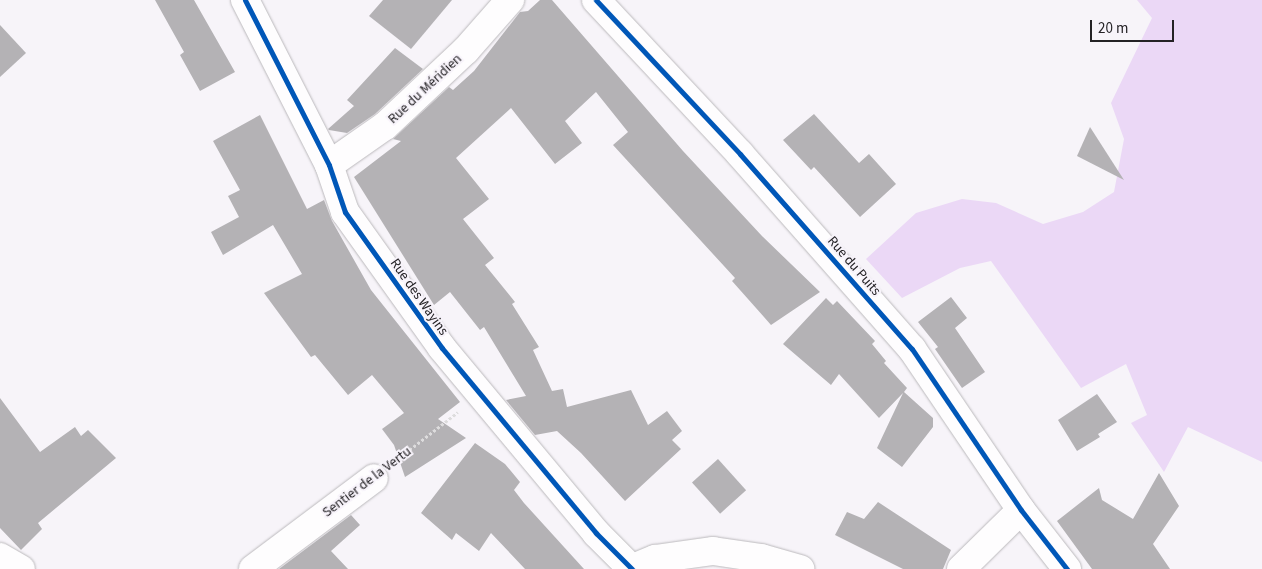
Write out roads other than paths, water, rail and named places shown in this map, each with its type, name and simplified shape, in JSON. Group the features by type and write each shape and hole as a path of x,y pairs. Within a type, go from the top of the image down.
{"street":[{"name":"Rue des Wayins","path":"245,0 329,165 346,212 442,348 596,533 632,569"},
{"name":"Rue du Méridien","path":"329,165 385,126 466,50 510,0"},
{"name":"Rue du Puits","path":"596,0 740,154 912,349 1021,510 1068,569"},
{"name":"Sentier de la Vertu","path":"253,569 374,478"},
{"path":"960,569 1021,510"},
{"path":"632,569 655,559 713,551 761,558 800,569"},
{"path":"0,557 21,569"}]}
